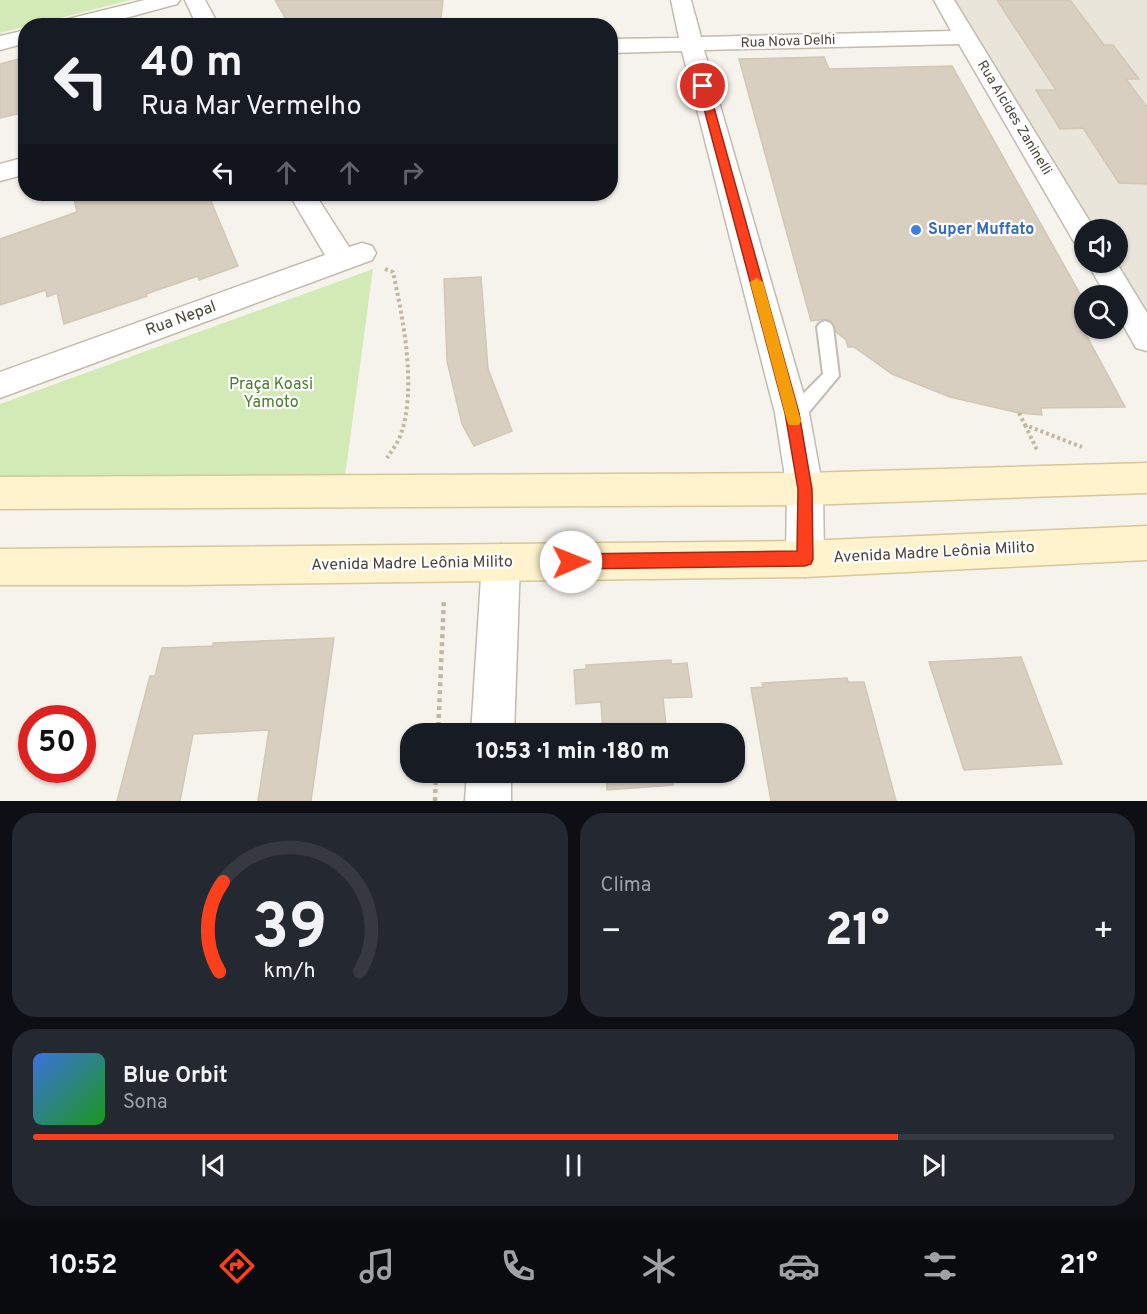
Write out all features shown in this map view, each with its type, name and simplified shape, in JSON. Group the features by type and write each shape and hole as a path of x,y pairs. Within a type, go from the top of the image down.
{"main road":[{"path":"0,492 805,489 1147,478"},
{"name":"Avenida Madre Leônia Milito","path":"0,567 184,567 805,559 1147,543"}],"street":[{"path":"99,18 170,0"},
{"path":"195,0 204,18"},
{"path":"681,0 792,413 805,489 805,559"},
{"name":"Rua Alcides Zaninelli","path":"944,0 1074,219"},
{"name":"Rua Nova Delhi","path":"618,46 965,37"},
{"path":"0,43 18,38"},
{"path":"0,173 18,167"},
{"path":"308,201 352,256"},
{"name":"Rua Nepal","path":"0,385 352,256"},
{"path":"1108,273 1147,339"},
{"path":"493,723 501,562"},
{"path":"488,801 489,783"}],"lane":[{"path":"792,413 803,407 831,376 825,327"}],"path":[{"path":"352,256 393,272 403,317 406,397 401,434 365,491"},
{"path":"439,723 446,563"},
{"path":"435,801 436,783"}],"shaded area":[{"path":"955,0 1147,0 1147,317 1120,273 1128,273 1128,219 1088,219"}],"green space":[{"path":"0,0 131,0 60,18 18,18 18,28 0,33"},
{"name":"Praça Koasi Yamoto","path":"373,269 345,476 0,479 0,404"}],"building":[{"path":"275,0 443,0 441,18 285,18"},
{"path":"997,0 1070,0 1104,45 1113,45 1139,79 1126,79 1147,107 1147,184 1119,183 1083,128 1060,129 1036,90 1056,90"},
{"path":"824,57 829,69 952,66 1075,285 1074,339 1088,339 1125,407 1041,408 1042,415 1019,413 950,397 892,374 854,347 848,347 846,340 836,332 831,321 826,319 811,321 739,59"},
{"path":"18,59 18,114 0,118 0,64"},
{"path":"75,201 211,201 238,266 199,280 198,276 64,324 57,293 47,297 46,290 0,305 0,239 77,212"},
{"path":"481,277 488,369 512,431 474,446 462,424 447,361 444,279"},
{"path":"334,638 311,801 258,801 269,730 193,734 180,801 117,801 150,676 155,676 162,648 213,646 213,643"},
{"path":"1021,657 1062,764 964,770 929,662"},
{"path":"671,660 671,664 687,663 692,697 663,698 666,723 602,723 601,702 576,704 574,670 586,669 586,665"},
{"path":"847,678 848,682 864,682 896,801 771,801 751,688 763,687 762,683"},
{"path":"607,783 673,783 673,785 607,790"}],"slow traffic":[{"path":"757,282 794,421"}],"place":[{"name":"Super Muffato","path":"916,230"}],"route":[{"path":"571,562 805,559 805,489 792,413 703,86"}]}
